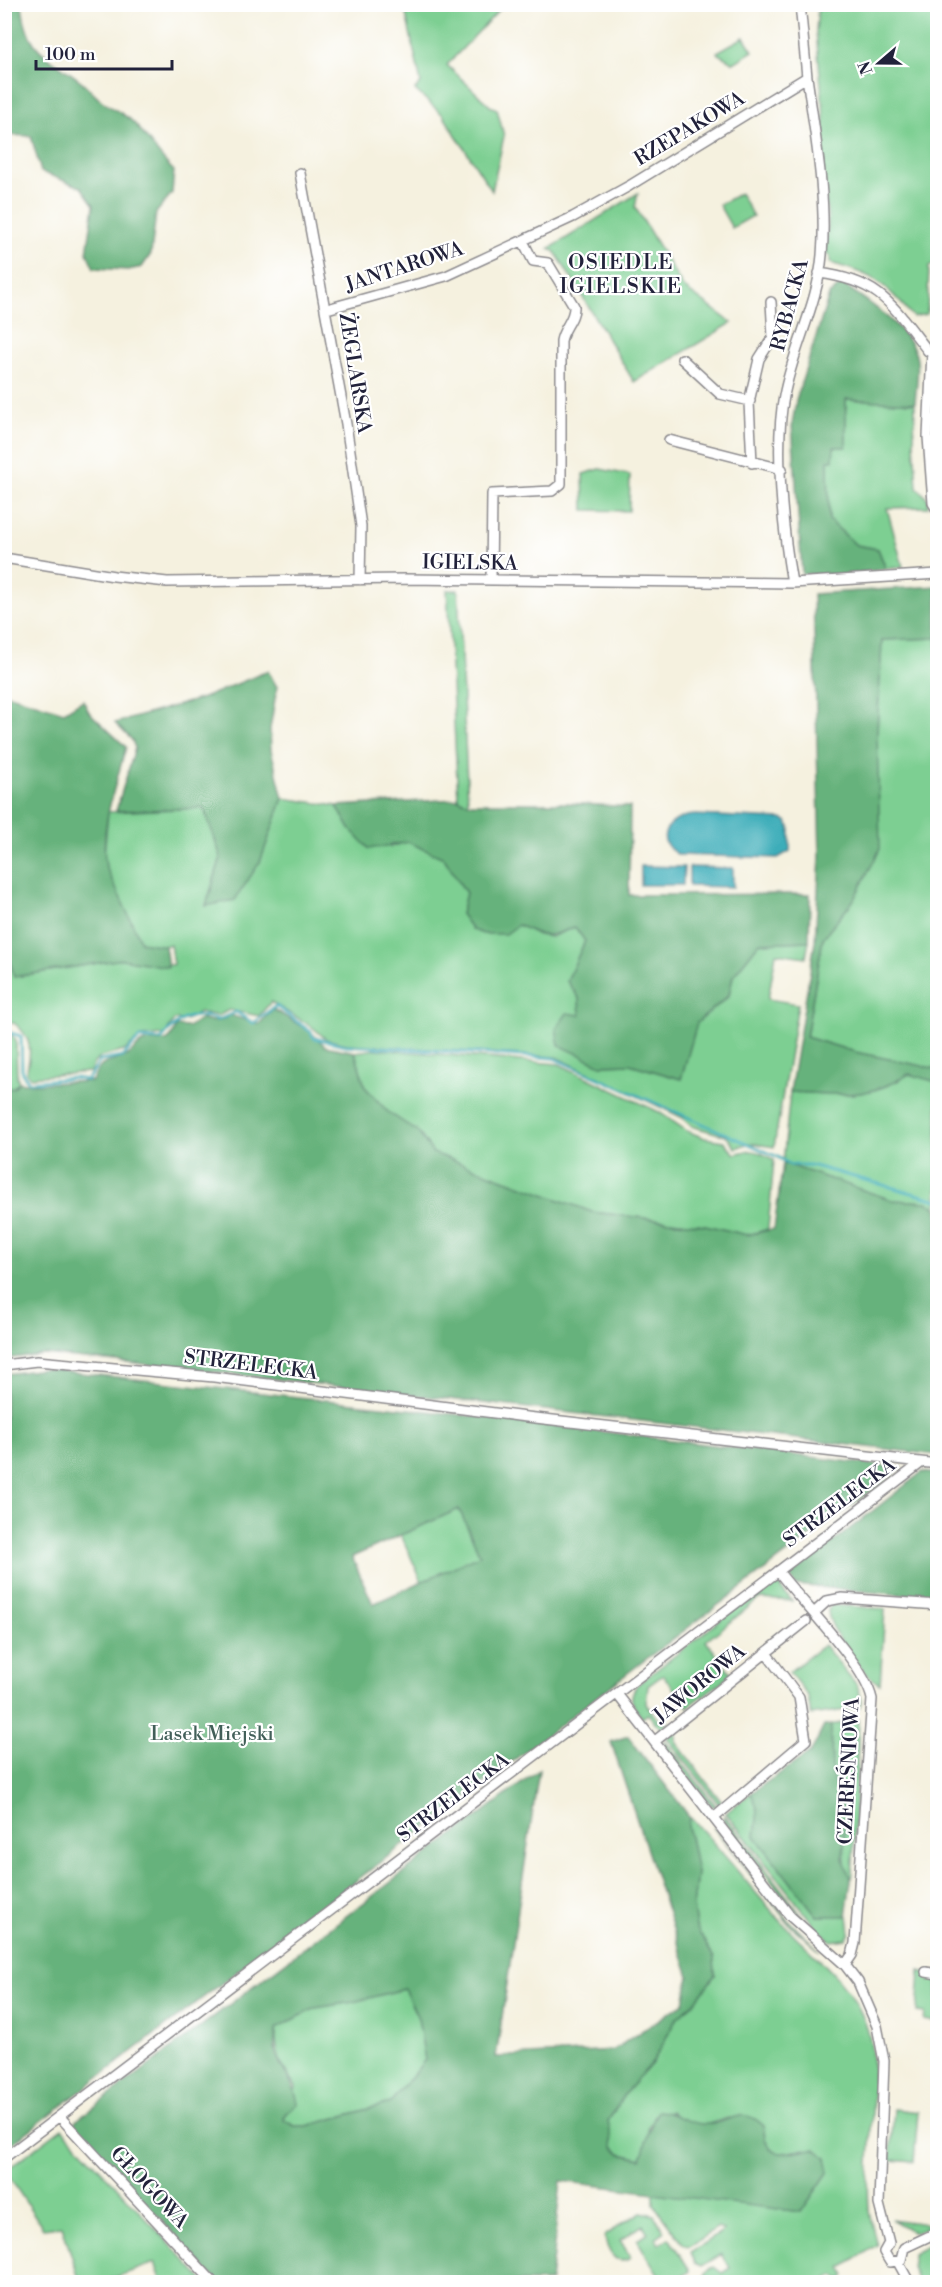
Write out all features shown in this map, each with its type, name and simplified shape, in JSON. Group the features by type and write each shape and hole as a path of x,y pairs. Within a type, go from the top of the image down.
{"street":[{"path":"800,4 807,77"},
{"name":"RZEPAKOWA","path":"523,241 606,200 807,77"},
{"name":"RYBACKA","path":"792,583 780,422 784,396 819,273 823,230 807,77"},
{"name":"ŻEGLARSKA","path":"300,173 327,309 361,525 360,580"},
{"path":"491,580 492,495 552,491 561,484 561,341 574,314 574,306 548,262 533,261 523,241"},
{"name":"JANTAROWA","path":"327,309 446,276 523,241"},
{"path":"819,273 841,276 873,288 935,353 928,437 933,503 938,511"},
{"path":"752,463 750,400 759,359 773,337 771,302"},
{"path":"682,359 720,394 750,400"},
{"path":"669,440 782,470"},
{"name":"IGIELSKA","path":"4,558 167,582 491,580 792,583 938,574"},
{"name":"STRZELECKA","path":"4,1365 37,1360 214,1377 938,1464"},
{"name":"STRZELECKA","path":"4,2158 921,1463"},
{"name":"CZEREŚNIOWA","path":"778,1571 866,1680 872,1699 855,1943 852,1955 845,1965"},
{"path":"814,1613 827,1601 842,1598 938,1605"},
{"name":"JAWOROWA","path":"655,1742 806,1621"},
{"name":"JAWOROWA","path":"714,1817 806,1740 799,1697 766,1653"},
{"path":"617,1694 790,1916 845,1965 864,1994 883,2048 885,2087 879,2204 889,2243"},
{"path":"926,1972 938,1974"},
{"name":"GŁOGOWA","path":"60,2117 213,2283"},
{"path":"904,2248 938,2232"},
{"path":"889,2243 900,2243 904,2248 904,2256 898,2262 890,2262 885,2257 885,2248 889,2243"},
{"path":"898,2262 909,2283"}],"green space":[{"path":"4,5 22,5 29,33 41,51 81,81 105,103 132,121 174,171 172,193 156,213 151,254 142,267 128,270 94,268 87,253 94,205 81,187 41,172 31,136 5,135"},
{"path":"404,5 504,5 447,65 490,106 497,109 504,136 492,191 443,115 415,90 421,83"},
{"path":"818,5 937,5 938,261 929,267 927,314 913,317 894,295 877,281 830,263 830,256 825,254 828,223 823,168 824,117 816,32"},
{"path":"744,37 753,51 734,63 718,54 717,52"},
{"path":"638,193 635,207 683,287 732,323 634,382 559,258 554,251 549,249"},
{"path":"740,193 753,216 732,228 719,205"},
{"path":"842,284 886,316 914,349 918,365 915,403 846,399 846,447 834,447 833,460 828,460 829,520 856,545 878,549 886,569 843,575 802,574 792,425 796,400 829,295"},
{"path":"846,399 915,403 914,442 917,487 928,499 928,507 887,508 903,567 886,569 878,549 856,545 829,520 828,460 834,447 846,447"},
{"path":"600,469 630,475 629,511 584,510 583,474"},
{"path":"937,586 937,638 882,640 877,732 880,849 853,901 823,938 806,1037 855,1052 937,1069 937,1082 909,1074 894,1083 865,1092 837,1094 790,1092 815,941 820,857 813,594"},
{"path":"447,590 458,590 468,803 458,799"},
{"path":"937,638 937,1069 855,1052 806,1037 823,938 853,901 877,732 882,640"},
{"path":"268,671 277,687 270,729 271,750 283,798 260,862 235,900 206,906 221,857 204,808 116,811 135,748 132,740 115,723 203,698"},
{"path":"4,693 64,712 83,700 89,712 126,747 107,821 104,852 106,867 141,942 165,946 168,967 122,959 14,977 4,936"},
{"path":"283,798 337,806 350,829 390,847 408,842 444,858 466,893 461,914 469,923 518,924 538,935 551,937 575,927 585,941 567,981 579,998 580,1015 601,1065 630,1064 681,1079 697,1023 729,996 733,976 759,943 809,941 806,957 776,953 768,999 798,1004 774,1147 749,1143 736,1148 726,1136 691,1126 683,1118 556,1057 347,1044 326,1039 311,1026 271,1002 259,1016 229,1010 218,1016 200,1012 186,1020 174,1020 165,1035 141,1037 124,1051 101,1057 94,1063 90,1072 30,1077 26,1073 30,1051 27,1039 14,1023 5,1024 4,936 14,977 122,959 173,965 170,944 165,946 141,943 106,867 104,855 108,812 204,808 221,857 206,905 260,862"},
{"path":"458,799 468,803 566,803 630,807 629,895 810,894 809,941 759,943 733,976 729,995 697,1023 681,1079 630,1064 601,1065 559,1045 556,1029 567,1013 580,1015 579,998 567,981 585,941 575,927 551,935 541,935 518,925 506,934 483,934 472,930 461,914 466,893 444,858 408,842 369,849 350,829 337,806"},
{"path":"273,1009 311,1032 325,1046 355,1052 365,1087 388,1112 418,1132 433,1153 592,1212 705,1225 747,1235 774,1229 783,1163 892,1200 927,1202 938,1209 937,1455 126,1362 43,1354 5,1359 5,1089 13,1088 19,1082 32,1084 92,1081 103,1065 128,1055 142,1043 166,1041 173,1034 176,1026 188,1027 201,1018 216,1021 230,1015 259,1024"},
{"path":"10,1034 16,1040 19,1082 13,1088 5,1089 5,1035"},
{"path":"376,1049 559,1064 659,1112 687,1131 705,1138 724,1141 735,1154 755,1151 764,1154 774,1160 768,1229 747,1235 705,1225 592,1212 433,1153 418,1132 388,1112 365,1087 355,1052"},
{"path":"909,1074 937,1082 937,1209 927,1202 892,1200 783,1163 790,1092 852,1094 866,1092 894,1083"},
{"name":"Lasek Miejski","path":"44,1369 499,1419 901,1468 641,1663 5,2149 5,1374","holes":["459,1509 480,1555 373,1604 352,1557"]},
{"path":"922,1472 937,1474 937,1598 795,1585 790,1576"},
{"path":"459,1509 480,1555 422,1582 401,1535"},
{"path":"771,1584 782,1586 780,1588 792,1601 759,1599 706,1641 732,1674 688,1707 663,1675 648,1686 646,1704 659,1720 668,1722 661,1729 648,1714 642,1718 632,1702 632,1694 637,1685 763,1587"},
{"path":"832,1605 885,1609 880,1684 865,1672 840,1640 828,1610"},
{"path":"824,1645 857,1685 862,1700 859,1708 811,1715 808,1696 789,1672"},
{"path":"859,1720 851,1880 845,1868 844,1838 832,1776 831,1725"},
{"path":"831,1725 832,1776 846,1816 843,1858 851,1880 846,1916 817,1916 755,1836 758,1810 751,1793 811,1752 824,1726"},
{"path":"674,1732 676,1742 721,1801 720,1806 667,1738"},
{"path":"628,1736 689,1816 688,1826 697,1873 693,1906 696,1927 714,1958 715,1975 696,2001 676,2019 653,2062 625,2093 608,2121 613,2147 620,2154 641,2159 650,2128 658,2111 702,2124 748,2116 764,2126 765,2139 774,2151 781,2153 816,2149 826,2158 829,2171 801,2212 561,2181 550,2282 218,2282 73,2123 539,1770 496,2057 613,2050 684,2003 689,1976 611,1742","holes":["404,1989 418,2018 425,2060 390,2103 307,2126 294,2126 284,2120 285,2114 298,2104 294,2088 277,2056 276,2029 315,2008 353,2002"]},
{"path":"664,1740 717,1807 712,1806 665,1748"},
{"path":"751,1793 758,1810 755,1836 817,1916 848,1915 850,1933 846,1939 831,1941 815,1926 726,1813"},
{"path":"724,1815 811,1928 723,1820"},
{"path":"689,1816 779,1919 838,1979 861,2012 868,2032 872,2054 873,2093 868,2190 872,2227 877,2245 842,2268 846,2276 840,2280 834,2276 823,2282 716,2282 714,2279 709,2281 705,2275 709,2269 714,2267 722,2273 730,2268 722,2254 702,2266 695,2263 691,2252 724,2231 718,2228 690,2246 684,2245 654,2205 654,2192 801,2212 829,2171 805,2149 778,2154 766,2142 764,2126 728,2118 705,2125 681,2121 671,2111 649,2125 641,2159 620,2154 613,2147 608,2121 625,2093 653,2062 676,2019 696,2001 715,1975 714,1958 696,1927 693,1906 697,1873 688,1826"},
{"path":"713,1827 790,1922 820,1951 790,1925"},
{"path":"920,1971 937,1976 937,2022 924,2020 925,2013 917,2012"},
{"path":"404,1989 418,2018 425,2060 390,2103 307,2126 294,2126 284,2120 296,2087 280,2060 276,2029 315,2008 353,2002"},
{"path":"894,2109 918,2112 914,2162 890,2160"},
{"path":"62,2128 205,2282 162,2282 155,2263 102,2282 80,2282 62,2226 43,2228 5,2171"},
{"path":"641,2212 654,2215 664,2231 655,2238 659,2244 669,2238 690,2270 674,2282 663,2282 637,2240 648,2233 643,2225 620,2240 631,2258 620,2261 609,2251 605,2235"},
{"path":"891,2219 934,2225 915,2233"},
{"path":"937,2240 934,2282 918,2282 912,2267 912,2254"}],"water":[{"path":"695,815 782,819 787,821 790,829 790,851 778,858 679,855 666,843 664,836 666,830 677,820"},
{"path":"641,866 684,867 683,885 641,885"},
{"path":"689,867 733,868 733,887 689,886"}],"waterway":[{"path":"4,1031 21,1036 22,1073 29,1082 75,1078 87,1080 100,1061 122,1057 140,1038 161,1040 173,1027 186,1018 200,1016 218,1020 236,1012 253,1023 276,1006 311,1032 314,1038 345,1045 553,1058 776,1156"},
{"path":"778,1157 790,1165 810,1165 938,1200"}],"district":[{"name":"OSIEDLE IGIELSKIE","path":"621,274"}]}
